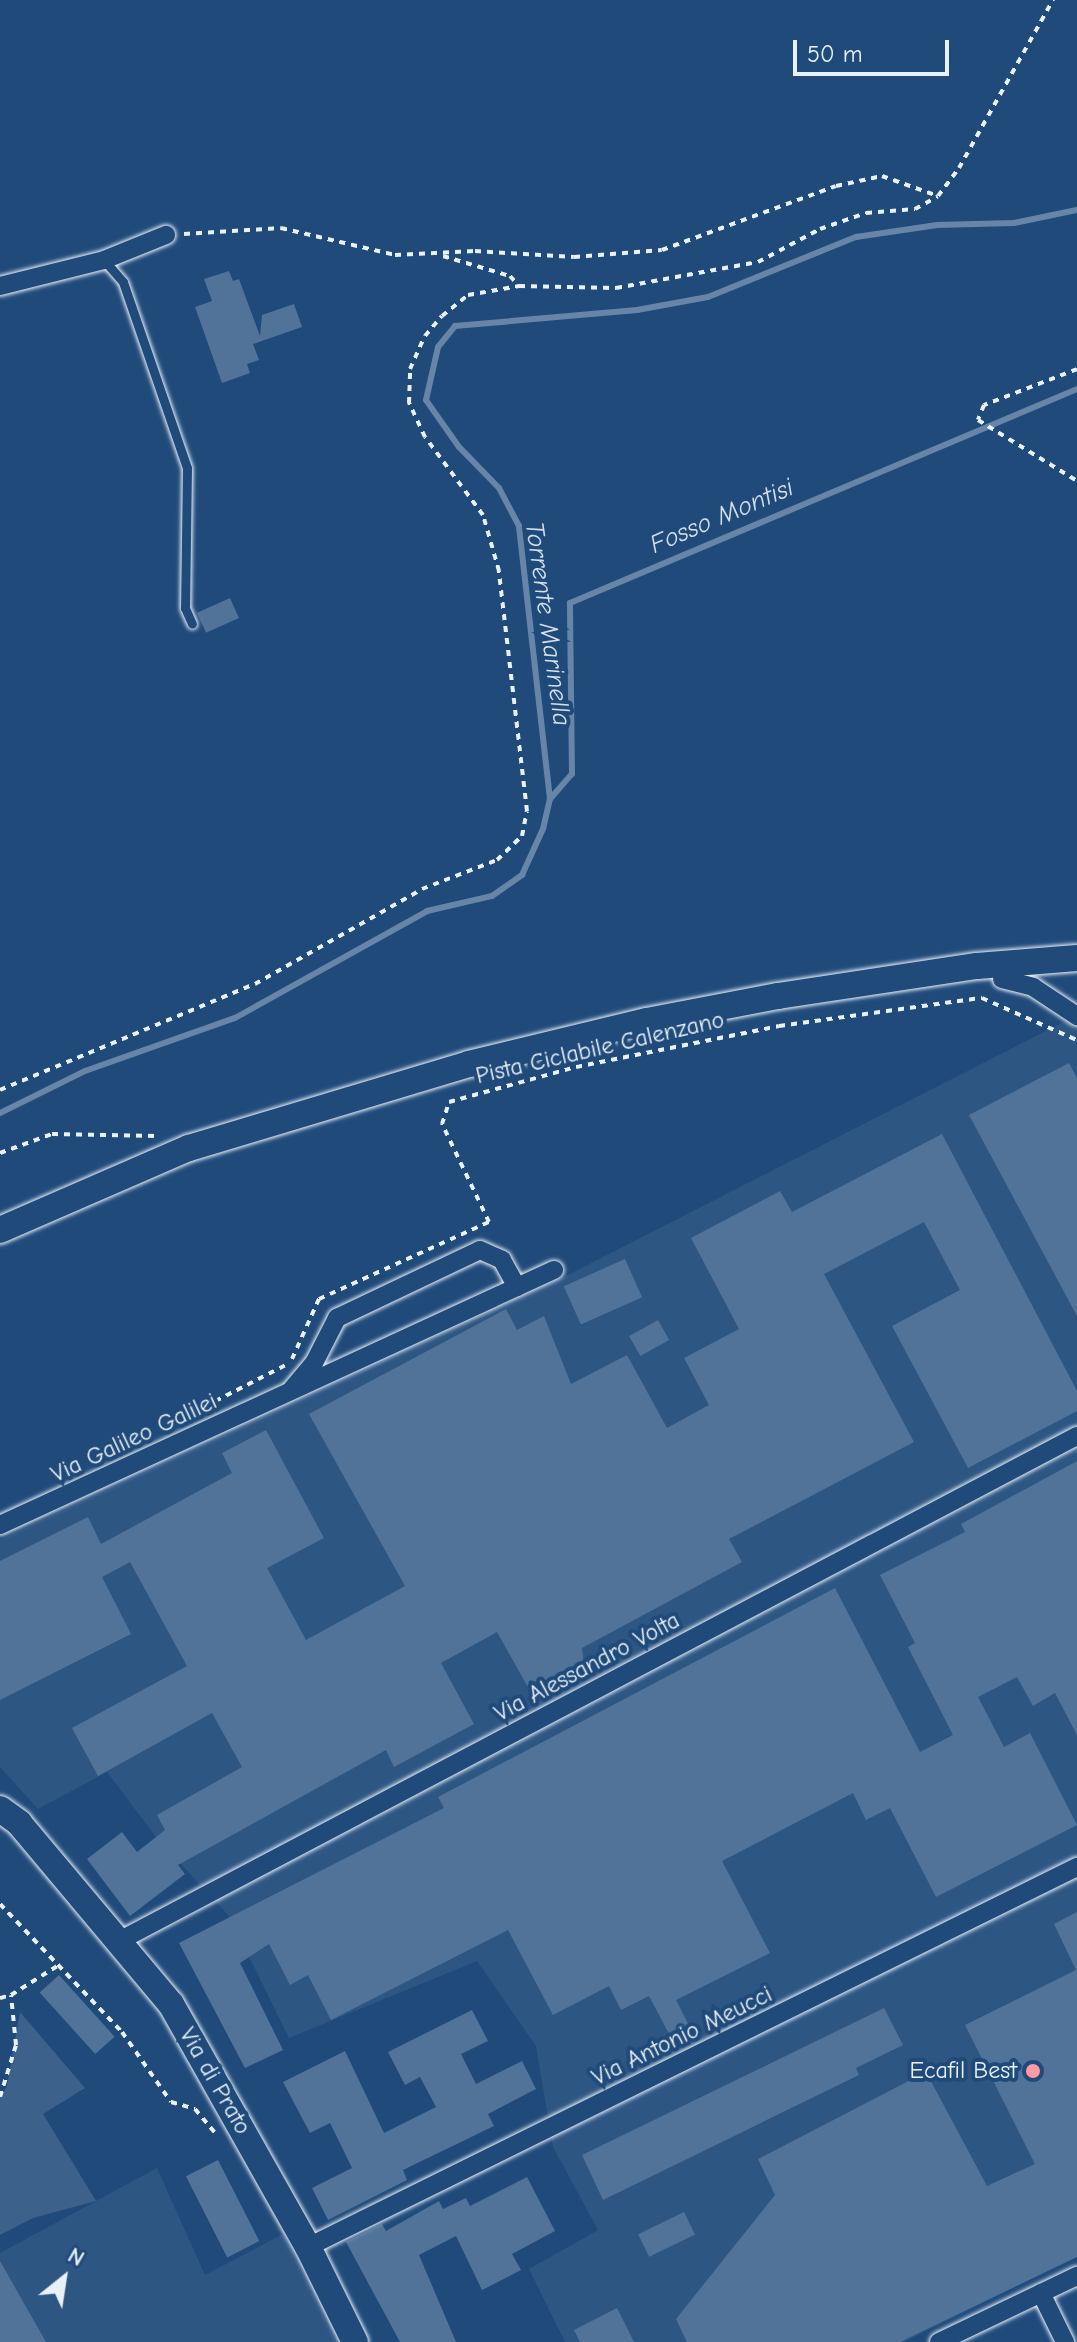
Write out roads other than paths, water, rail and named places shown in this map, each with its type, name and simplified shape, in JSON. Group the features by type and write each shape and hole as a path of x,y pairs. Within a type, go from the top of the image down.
{"main road":[{"path":"0,1230 189,1148 469,1064 647,1021 977,966 1077,958"},
{"path":"912,979 1002,979 1077,974"},
{"name":"Via di Prato","path":"0,1809 19,1823 35,1849 119,1941 171,2004 308,2247 355,2342"},
{"name":"Via di Prato","path":"0,1828 35,1849"}],"street":[{"path":"0,286 104,260 166,235"},
{"path":"1002,979 1033,987 1077,1016"},
{"name":"Via Galileo Galilei","path":"288,1394 314,1363 337,1318 480,1250 502,1260 517,1287"},
{"name":"Via Galileo Galilei","path":"0,1525 554,1270"},
{"path":"323,1341 332,1360 349,1365"},
{"name":"Via Alessandro Volta","path":"119,1941 1077,1436"},
{"name":"Via Antonio Meucci","path":"308,2247 1077,1867"},
{"path":"939,2342 1077,2276"},
{"path":"1041,2293 1065,2342"}],"lane":[{"path":"104,260 123,282 187,468 185,608 192,624"}],"waterway":[{"name":"Torrente Marinella","path":"0,1113 85,1071 235,1018 427,911 492,896 522,875 543,829 550,799 519,526 499,488 459,447 426,400 438,347 455,326 637,310 708,297 856,237 937,225 1014,223 1077,210"},
{"name":"Fosso Montisi","path":"550,799 572,774 570,603 1077,389"}],"place":[{"name":"Ecafil Best","path":"1033,2071"}]}
